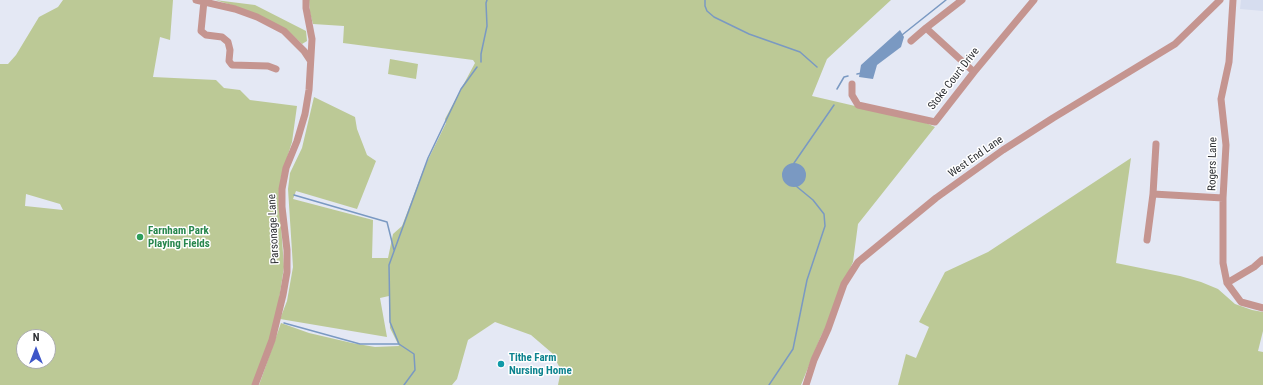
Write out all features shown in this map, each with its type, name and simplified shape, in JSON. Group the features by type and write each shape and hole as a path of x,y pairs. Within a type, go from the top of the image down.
{"street":[{"path":"196,0 235,9 256,17 284,31 304,51 310,60"},
{"name":"Parsonage Lane","path":"255,385 272,340 284,295 287,272 287,250 282,207 282,189 286,168 297,141 305,114 309,90 312,39 306,8 306,0"},
{"path":"911,41 962,0"},
{"name":"Stoke Court Drive","path":"851,90 858,105 935,122 974,72 1034,0"},
{"name":"West End Lane","path":"806,385 814,360 828,329 844,284 858,262 936,198 1003,150 1175,44 1220,0"},
{"name":"Rogers Lane","path":"1233,0 1229,62 1220,100 1226,145 1223,198 1223,263 1226,283 1241,302 1263,308"},
{"path":"204,1 202,31 206,35 222,37 228,42 230,50 229,61 232,65 271,63 276,69"},
{"path":"926,28 974,72"},
{"path":"1148,240 1156,144"},
{"path":"1153,194 1223,198"},
{"path":"1226,283 1254,267 1262,260 1263,261"}],"shaded area":[{"path":"1241,0 1263,0 1263,11 1240,9"}],"green space":[{"path":"63,0 173,0 170,40 160,37 153,77 216,80 224,88 240,90 250,100 297,106 292,142 281,177 279,198 284,267 276,319 254,385 0,385 0,64 8,64 16,55 39,17 58,7","holes":["26,194 60,204 63,210 25,206"]},
{"path":"215,0 255,5 306,31 307,41 302,44 288,31 238,7"},
{"path":"309,0 891,0 827,59 812,96 924,122 935,127 858,224 853,262 839,292 839,302 821,336 801,385 558,385 561,370 552,353 531,335 495,322 468,340 457,379 452,385 259,385 281,323 309,333 352,343 375,347 399,346 390,328 389,296 380,298 387,337 280,319 287,301 293,267 288,189 290,173 302,148 314,97 355,117 357,129 367,155 376,161 357,209 296,191 293,199 373,220 372,258 388,258 393,234 402,226 424,168 446,123 445,119 475,63 473,60 343,43 344,26 313,24"},
{"path":"390,59 418,64 416,79 388,74"},
{"path":"1131,158 1116,263 1180,276 1201,282 1218,289 1235,304 1263,312 1263,331 1258,351 1263,352 1263,385 898,385 906,354 916,358 929,327 919,322 945,272 988,252"}],"water":[{"path":"900,30 904,37 901,47 877,65 873,79 859,77 861,65"},
{"path":"794,163 803,166 806,175 803,184 794,187 785,184 782,175 785,166"}],"waterway":[{"path":"481,62 481,54 487,26 487,0"},
{"path":"705,0 707,11 714,17 749,34 800,52 817,67"},
{"path":"902,35 946,0"},
{"path":"404,385 415,370 414,354 399,344 390,322 389,265 428,158 461,89 477,67"},
{"path":"857,74 862,73"},
{"path":"837,89 844,77 848,76"},
{"path":"795,165 794,163 834,105"},
{"path":"769,385 793,349 807,280 825,226 824,214 813,200 796,186"},
{"path":"294,195 387,222 394,250"},
{"path":"284,323 360,344 399,344"}],"place":[{"name":"Farnham Park Playing Fields","path":"140,237"},
{"name":"Tithe Farm Nursing Home","path":"501,364"}]}
